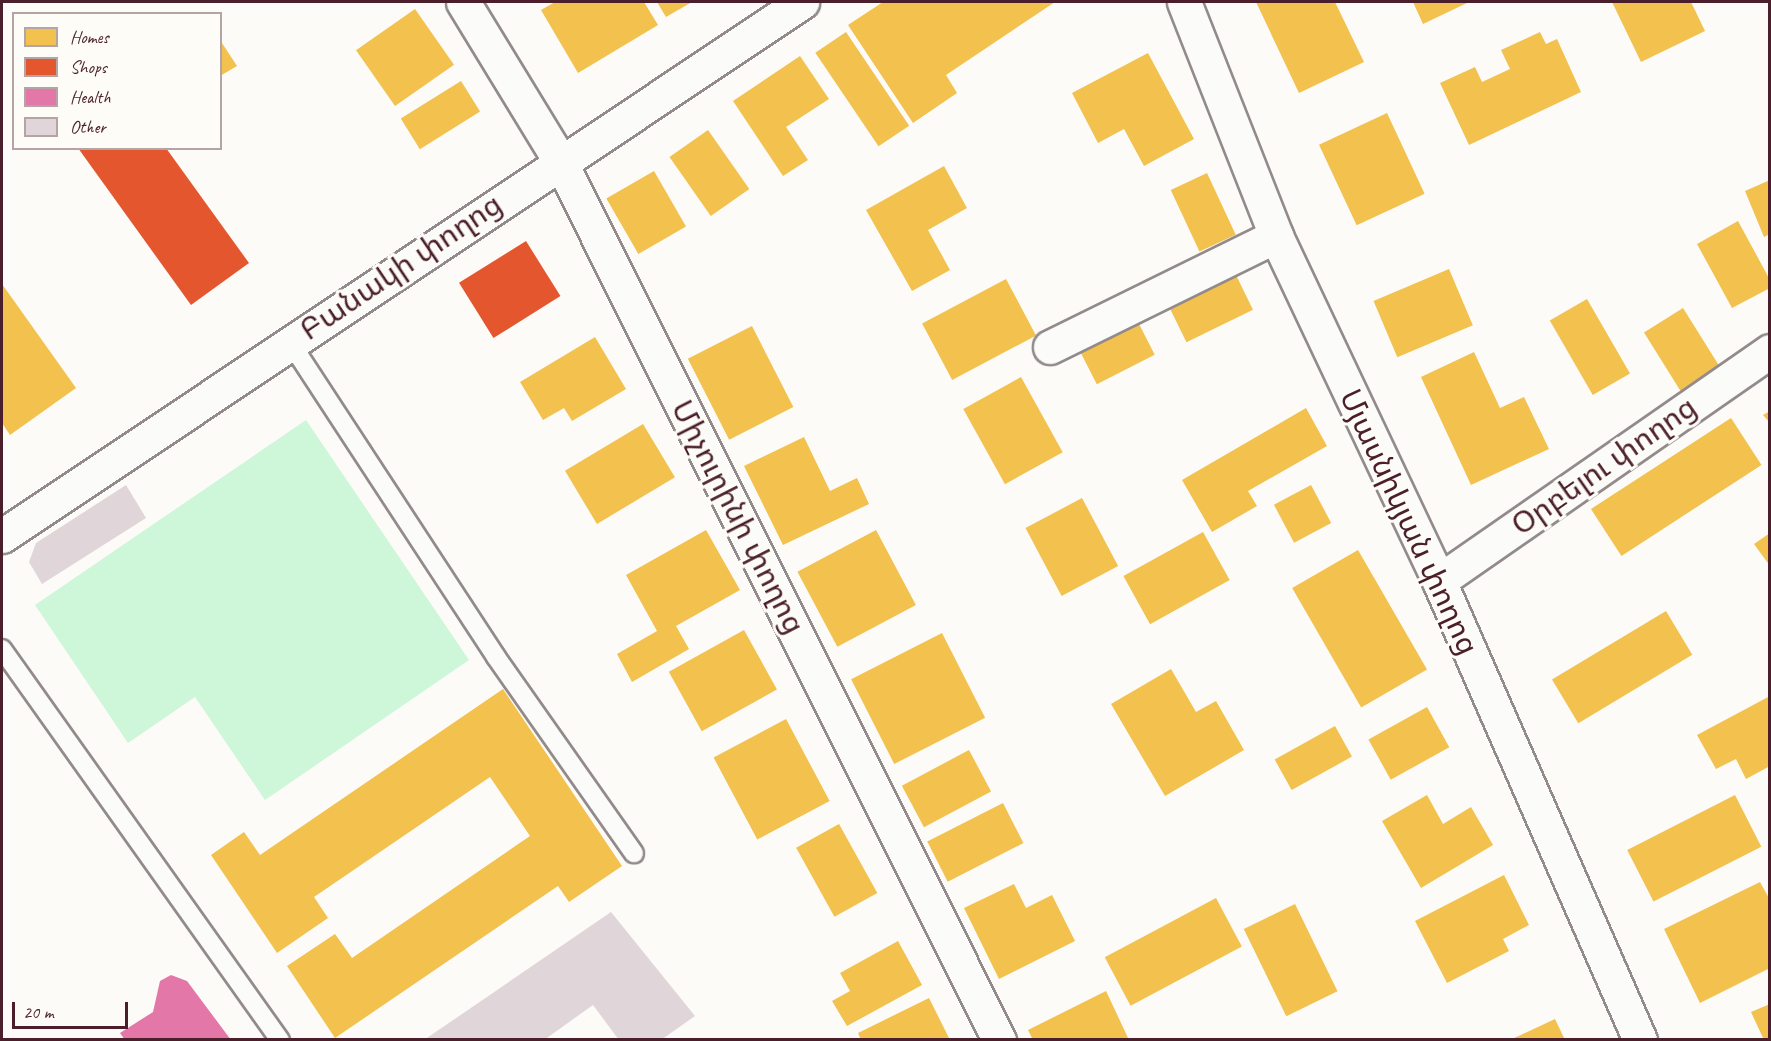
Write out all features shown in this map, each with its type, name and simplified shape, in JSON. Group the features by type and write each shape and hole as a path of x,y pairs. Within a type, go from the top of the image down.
{"street":[{"name":"Միչուրինի փողոց","path":"463,2 560,161 999,1040"},
{"name":"Բանակի փողոց","path":"5,525 290,342 802,2"},
{"name":"Մյասնիկյան փողոց","path":"1184,2 1276,236 1439,581 1640,1040"},
{"path":"1050,347 1276,236"},
{"name":"Օրբելու փողոց","path":"1439,581 1770,351"}],"lane":[{"path":"290,342 496,657 634,853"},
{"path":"2,649 280,1040"}],"green space":[{"path":"306,420 469,660 265,800 195,697 128,743 35,605"}],"building: Homes":[{"path":"555,2 644,2 658,25 578,73 541,10"},
{"path":"657,2 692,2 666,17"},
{"path":"883,2 1055,2 946,75 957,93 913,123 848,25"},
{"path":"1256,2 1335,2 1364,62 1299,93"},
{"path":"1413,2 1466,2 1467,3 1423,24"},
{"path":"1612,2 1691,2 1705,31 1641,62"},
{"path":"415,9 454,65 395,106 356,50"},
{"path":"846,32 909,126 879,146 815,53"},
{"path":"1540,32 1546,44 1557,39 1581,92 1469,145 1440,83 1475,67 1482,82 1510,69 1501,50"},
{"path":"222,43 237,66 222,75"},
{"path":"1148,53 1194,139 1144,166 1124,129 1098,143 1072,93"},
{"path":"800,56 829,99 786,127 808,160 783,176 733,101"},
{"path":"461,81 480,112 420,149 401,119"},
{"path":"1387,113 1425,194 1357,225 1319,145"},
{"path":"708,130 749,189 711,216 669,157"},
{"path":"944,166 967,208 928,230 950,270 912,291 866,210"},
{"path":"654,171 686,226 638,254 606,198"},
{"path":"1207,173 1236,235 1199,252 1171,190"},
{"path":"1770,180 1770,234 1764,237 1745,191"},
{"path":"1738,221 1770,280 1770,288 1732,308 1697,244"},
{"path":"1449,269 1473,325 1397,357 1374,301"},
{"path":"1235,273 1253,310 1186,342 1168,305"},
{"path":"1006,279 1036,336 952,380 922,324"},
{"path":"2,284 76,388 10,435 2,423"},
{"path":"1587,299 1630,373 1593,395 1550,320"},
{"path":"1683,308 1722,371 1683,395 1644,332"},
{"path":"1137,320 1155,355 1097,384 1079,350"},
{"path":"752,326 793,407 729,440 688,359"},
{"path":"595,337 626,389 572,421 564,408 543,420 520,382"},
{"path":"1474,352 1500,408 1524,397 1549,449 1471,485 1421,377"},
{"path":"1021,377 1063,452 1005,484 963,409"},
{"path":"1306,408 1327,446 1248,491 1257,506 1212,532 1182,480"},
{"path":"1770,411 1770,423 1763,415"},
{"path":"1731,418 1761,465 1621,556 1591,509"},
{"path":"643,424 675,477 597,524 565,471"},
{"path":"804,437 830,491 857,478 869,504 783,545 744,466"},
{"path":"1311,485 1331,523 1294,543 1274,505"},
{"path":"1082,498 1118,566 1062,596 1025,528"},
{"path":"706,530 740,590 676,626 689,649 632,682 617,654 657,631 626,575"},
{"path":"876,530 916,605 837,647 797,572"},
{"path":"1203,532 1230,580 1150,624 1123,576"},
{"path":"1770,533 1770,566 1754,544"},
{"path":"1358,550 1427,670 1361,708 1292,588"},
{"path":"1666,611 1692,655 1578,723 1552,680"},
{"path":"744,630 777,689 702,731 669,672"},
{"path":"942,633 985,718 894,764 851,679"},
{"path":"1171,669 1196,712 1216,701 1244,750 1165,796 1111,704"},
{"path":"503,689 622,866 569,902 558,886 335,1038 287,966 335,934 352,958 530,836 490,777 314,897 328,918 277,953 211,855 244,832 260,855"},
{"path":"1770,696 1770,766 1746,779 1736,759 1716,769 1697,735"},
{"path":"1427,707 1449,747 1391,780 1368,739"},
{"path":"786,719 830,801 757,840 714,757"},
{"path":"1335,726 1352,757 1292,790 1275,759"},
{"path":"969,750 991,791 924,827 902,786"},
{"path":"1427,795 1443,824 1471,807 1493,845 1421,888 1382,821"},
{"path":"1735,795 1761,847 1654,902 1627,850"},
{"path":"1003,803 1023,843 948,882 927,842"},
{"path":"839,824 877,893 834,917 796,848"},
{"path":"1504,875 1529,925 1503,939 1509,951 1447,983 1415,921"},
{"path":"1760,882 1770,900 1770,968 1700,1003 1664,929"},
{"path":"1014,884 1026,908 1052,895 1075,941 999,979 964,908"},
{"path":"1216,898 1242,947 1131,1006 1105,957"},
{"path":"1295,904 1338,991 1286,1016 1244,929"},
{"path":"898,941 922,985 847,1026 832,1001 850,991 840,973"},
{"path":"1106,991 1129,1040 1033,1040 1028,1030"},
{"path":"929,998 950,1040 861,1040 858,1033"},
{"path":"1770,1004 1770,1040 1764,1040 1751,1012"},
{"path":"1555,1019 1565,1040 1510,1040"}],"building: Shops":[{"path":"79,150 167,150 249,263 191,305"},
{"path":"526,241 560,296 493,338 459,283"}],"building: Health":[{"path":"171,975 187,981 231,1040 125,1040 120,1033 153,1012 160,981"}],"building: Other":[{"path":"126,485 146,518 42,584 29,562 36,543"},
{"path":"611,912 695,1016 661,1040 619,1040 593,1005 544,1040 424,1040"}]}
